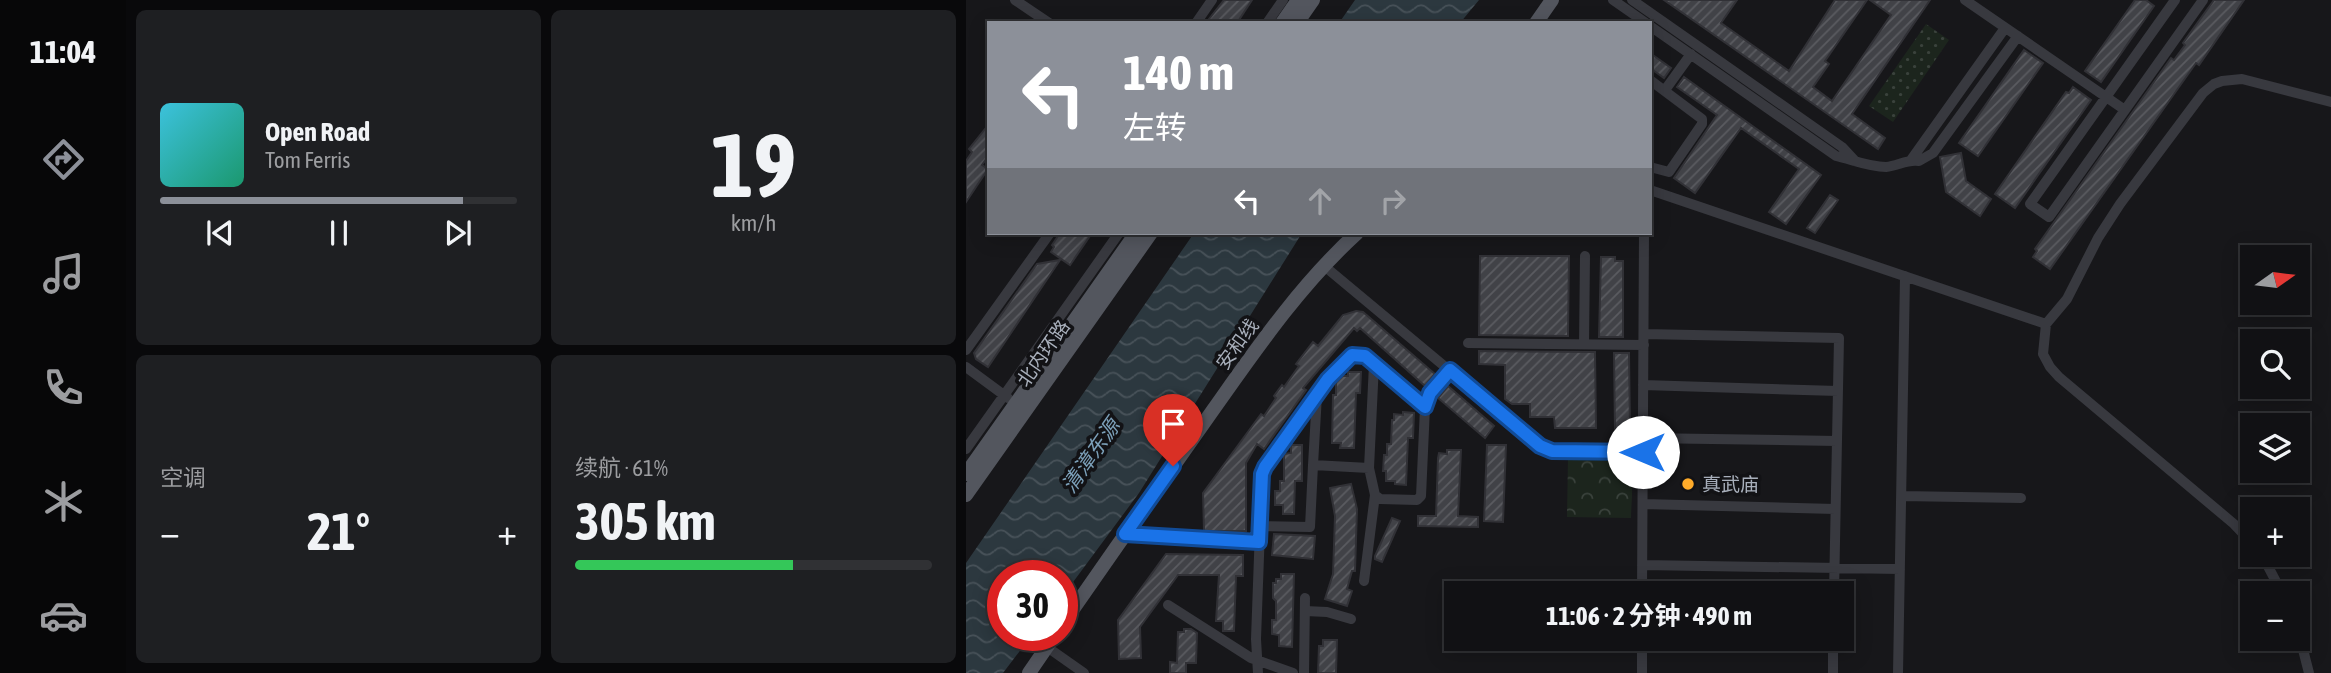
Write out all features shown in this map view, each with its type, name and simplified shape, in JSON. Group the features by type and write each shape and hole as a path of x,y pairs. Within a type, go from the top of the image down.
{"main road":[{"path":"1283,21 1298,0"},
{"path":"1298,21 1313,0"},
{"path":"1537,21 1552,0"},
{"name":"北内环路","path":"966,474 1010,399 1134,235"},
{"name":"北内环路","path":"966,495 1150,235"},
{"name":"安和线","path":"1078,602 1291,303 1323,265 1355,235"},
{"path":"1029,673 1044,651"}],"street":[{"path":"1015,0 1046,21"},
{"path":"1197,21 1212,0"},
{"path":"1268,21 1283,0"},
{"path":"1613,0 1643,21"},
{"path":"1632,0 1842,147 1854,161"},
{"path":"1965,0 2124,110"},
{"path":"2175,0 2030,204 2049,217 2203,0"},
{"path":"1652,27 1836,156 1870,166 1884,167 1911,160 1919,161 1933,153 2018,36"},
{"path":"1911,160 2005,28"},
{"path":"1665,90 1690,54"},
{"path":"2240,530 2059,377 2043,354 2046,324 2067,299 2098,238 2120,204 2203,93 2214,84 2242,79 2331,103"},
{"path":"1652,80 1699,115 1702,124 1669,172 1652,168"},
{"path":"1652,191 2046,324"},
{"path":"966,350 1049,235"},
{"path":"966,449 1010,399 1118,235"},
{"path":"1642,581 1644,235"},
{"path":"1584,344 1585,256"},
{"path":"1323,265 1540,446 1552,451 1643,452"},
{"path":"1898,673 1905,276"},
{"path":"1468,343 1584,344 1644,339 1839,338 1834,581"},
{"path":"1258,673 1255,639 1262,474 1265,467 1328,379 1352,355 1365,356 1425,407"},
{"path":"1364,580 1375,495 1368,468 1374,364"},
{"path":"966,367 1010,399"},
{"path":"1375,495 1380,499 1417,500 1421,496 1425,407 1430,393 1450,370"},
{"path":"1643,384 1838,391"},
{"path":"1260,526 1310,527 1317,395"},
{"path":"1643,438 1837,441"},
{"path":"1313,465 1368,468"},
{"path":"1901,496 2021,498"},
{"path":"1643,504 1835,509"},
{"path":"1125,534 1259,542"},
{"path":"1642,565 1900,569"},
{"path":"1304,673 1305,598"},
{"path":"1168,605 1257,660 1293,673"},
{"path":"1305,611 1327,612 1351,619"},
{"path":"1061,651 1084,673"},
{"path":"1642,651 1642,673"},
{"path":"1833,651 1833,673"},
{"path":"2304,651 2309,673"}],"green space":[{"path":"1926,24 1949,40 1893,122 1869,106"},
{"path":"1568,459 1612,459 1626,466 1632,484 1631,518 1567,517"}],"water":[{"path":"1355,0 1479,0 1462,21 1340,21"},
{"name":"清漳东源","path":"1193,235 1301,235 1139,493 1078,575 1078,560 987,560 987,651 1020,651 1003,673 966,673 966,563"}],"building":[{"path":"1224,0 1252,0 1238,21 1209,19"},
{"path":"1664,0 1737,0 1721,23 1789,71 1835,0 1867,0 1825,61 1829,64 1813,87 1832,101 1891,15 1870,0 1930,0 1852,114 1885,138 1878,149"},
{"path":"2135,0 2146,0 2154,6 2101,82 2085,71"},
{"path":"2214,0 2244,0 2050,269 2033,257 2037,251 2035,249 2171,58 2174,60 2185,45 2183,43"},
{"path":"2024,50 2043,63 1978,156 1959,143"},
{"path":"1652,54 1671,68 1664,78 1652,69"},
{"path":"1684,77 1821,175 1786,224 1769,212 1799,169 1741,128 1695,193 1674,178 1717,115 1677,87"},
{"path":"2073,87 2091,100 2015,208 1995,194 2066,92 2069,93"},
{"path":"987,126 987,158 982,165 987,170 966,202 966,161 972,152 969,149"},
{"path":"1961,153 1966,181 1991,199 1980,216 1946,192 1940,157"},
{"path":"1830,195 1838,200 1815,233 1807,228"},
{"path":"1059,235 1091,235 1070,265 1051,252 1054,247 1052,245"},
{"path":"1480,256 1569,256 1568,336 1479,335"},
{"path":"1601,257 1615,257 1615,261 1623,261 1623,337 1599,337"},
{"path":"1060,260 988,367 976,359 974,353 1037,264"},
{"path":"1363,312 1435,374 1425,386 1360,328 1357,331 1354,328 1303,388 1306,390 1264,449 1257,444 1246,463 1246,531 1204,531 1203,493 1261,414 1264,416 1276,398 1274,396 1282,385 1284,387 1299,366 1296,364 1313,342 1318,346 1343,315"},
{"path":"1479,351 1595,352 1596,428 1555,428 1554,417 1530,417 1530,404 1512,404 1505,399 1505,365 1479,364"},
{"path":"1614,353 1629,353 1630,431 1615,431"},
{"path":"1348,372 1361,372 1360,393 1356,393 1354,448 1340,448 1341,443 1332,443 1333,395 1336,395 1336,382 1342,376 1348,376"},
{"path":"1448,386 1494,426 1485,438 1438,398"},
{"path":"1403,412 1414,413 1413,438 1408,438 1406,485 1386,481 1386,471 1383,471 1387,444 1391,444 1394,414 1403,415"},
{"path":"1291,445 1302,445 1302,481 1295,481 1294,514 1283,514 1283,505 1275,505 1275,491 1280,491 1280,481 1284,481 1284,454 1291,453"},
{"path":"1487,445 1506,445 1503,522 1484,521"},
{"path":"1447,450 1461,450 1458,516 1478,517 1478,527 1418,526 1418,516 1436,516 1438,458 1439,453 1447,454"},
{"path":"1351,484 1357,509 1355,571 1352,571 1347,589 1352,591 1347,606 1325,599 1333,574 1335,516 1330,488"},
{"path":"1392,518 1400,521 1382,562 1375,559 1375,556"},
{"path":"1274,534 1315,536 1313,559 1272,555"},
{"path":"1166,554 1243,555 1243,576 1236,576 1234,631 1223,631 1223,621 1216,621 1219,575 1178,575 1140,627 1141,658 1119,659 1118,620"},
{"path":"1281,574 1294,574 1292,647 1279,646 1279,635 1272,634 1272,620 1276,620 1273,583 1276,583 1276,579 1281,579"},
{"path":"1184,629 1197,633 1196,663 1186,663 1186,673 1170,673 1170,662 1177,663 1178,632 1184,632"},
{"path":"1323,640 1337,640 1336,673 1318,673 1319,646 1323,646"}],"place":[{"name":"真武庙","path":"1688,484"}],"route":[{"path":"1173,466 1125,534 1259,542 1262,474 1265,467 1328,379 1352,355 1365,356 1425,407 1430,393 1450,370 1540,446 1552,451 1643,452"}]}
